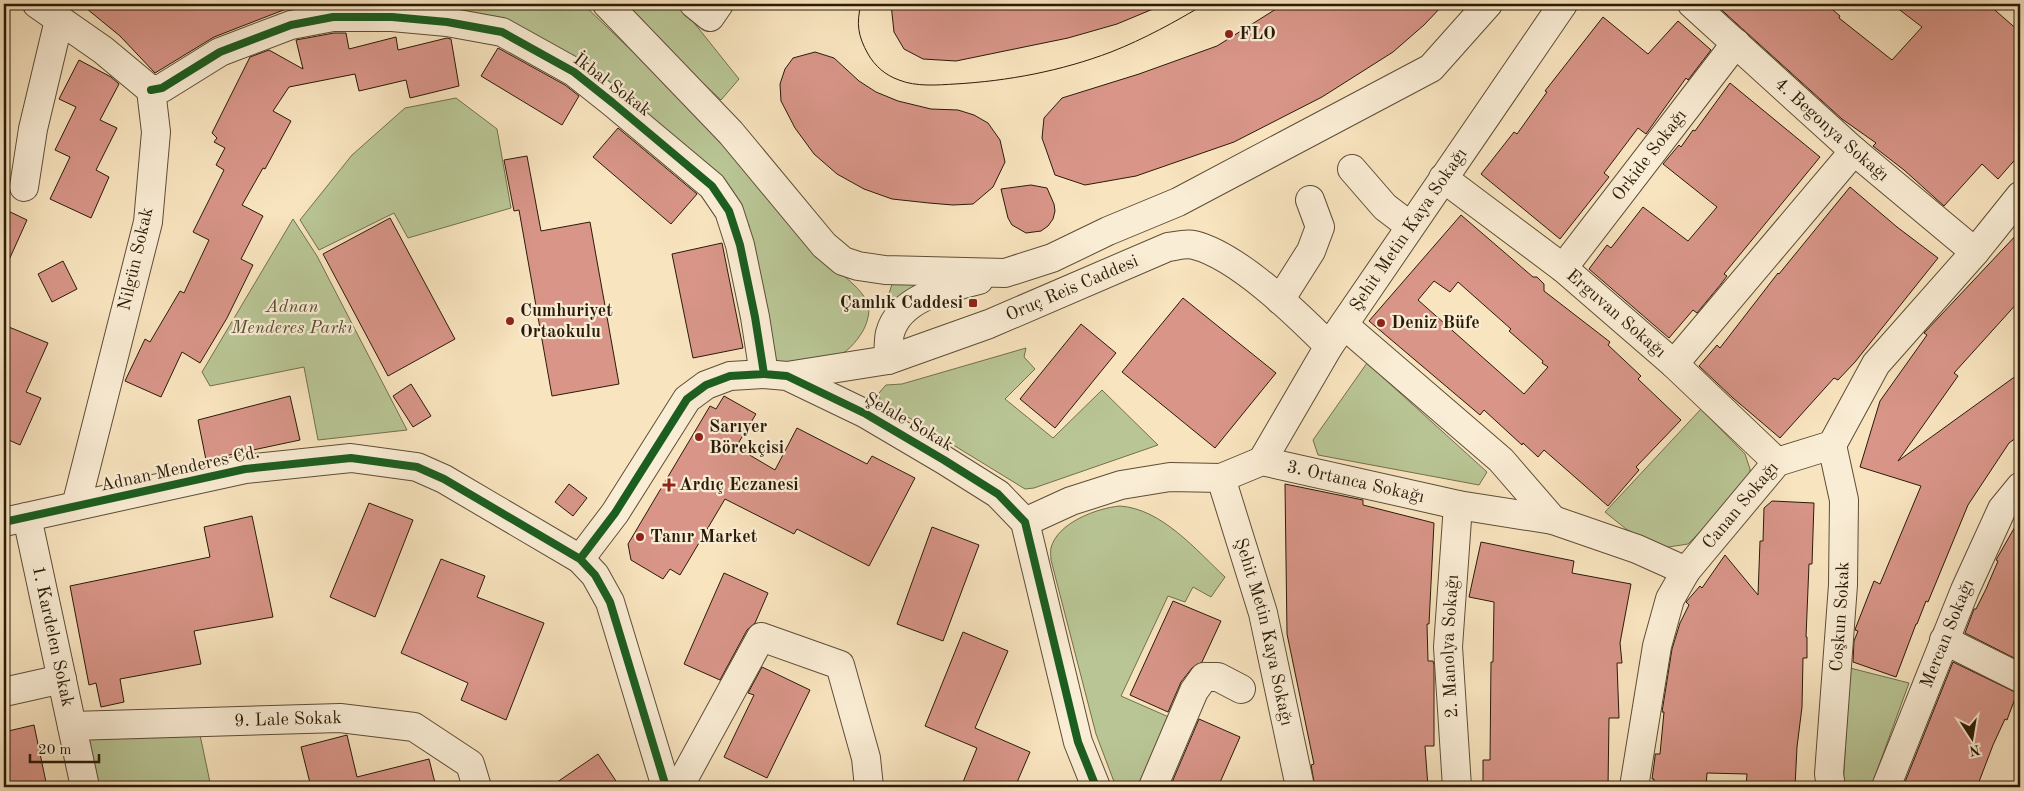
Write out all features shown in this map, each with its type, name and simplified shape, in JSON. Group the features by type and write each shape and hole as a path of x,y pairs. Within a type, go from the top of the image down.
{"street":[{"path":"37,4 103,50 151,90"},
{"path":"607,4 731,133 824,245 843,262 885,270 1005,273"},
{"path":"694,4 710,17 719,4"},
{"path":"888,360 890,334 897,317 907,306 959,285 1052,258 1108,231 1178,202 1431,68 1488,4"},
{"name":"Şehit Metin Kaya Sokağı","path":"1262,461 1336,335 1563,4"},
{"name":"4. Begonya Sokağı","path":"1692,4 1854,151 1975,252"},
{"name":"İkbal Sokak","path":"151,90 162,88 220,52 291,25 333,17 392,17 447,22 502,32 574,72 613,102 712,186 729,211 740,245 755,317 775,375"},
{"path":"24,187 33,129 59,20"},
{"name":"Orkide Sokağı","path":"1563,268 1736,43"},
{"name":"Nilgün Sokak","path":"76,506 148,222 156,132 151,90"},
{"path":"1674,364 1854,151"},
{"path":"1352,169 1385,207 1410,226"},
{"name":"Erguvan Sokağı","path":"1444,178 1563,268 1674,364 1777,462"},
{"path":"1832,445 1876,364 1975,252 2020,196"},
{"path":"1280,300 1311,251 1320,227 1310,200"},
{"name":"Oruç Reis Caddesi","path":"775,375 888,360 989,324 1168,247 1192,244 1210,250 1229,260 1280,300 1336,335 1502,460 1553,520"},
{"name":"Şelale Sokak","path":"580,559 615,513 687,398 706,386 730,376 775,375 866,414 998,494 1025,522"},
{"name":"Canan Sokağı","path":"1634,787 1657,646 1670,599 1686,571 1777,462 1832,445"},
{"name":"Coşkun Sokak","path":"1831,787 1829,774 1843,585 1844,500 1832,445"},
{"name":"Adnan Menderes Cd.","path":"16,519 245,468 351,458 417,467 444,479 580,559 595,575 610,602 666,787"},
{"name":"3. Ortanca Sokağı","path":"1025,522 1071,501 1121,485 1170,477 1221,478 1262,461 1458,506 1553,520 1637,549 1686,571"},
{"name":"Şehit Metin Kaya Sokağı","path":"1221,478 1263,613 1300,787"},
{"name":"Mercan Sokağı","path":"1886,787 1944,640 2002,509 2020,487"},
{"name":"2. Manolya Sokağı","path":"1457,787 1448,647 1458,506"},
{"name":"1. Kardelen Sokak","path":"16,519 62,679 85,787"},
{"path":"1025,522 1078,742 1096,787"},
{"path":"679,787 761,637 840,666 866,758 869,787"},
{"path":"1944,640 2020,678"},
{"path":"1154,787 1194,691 1204,677 1218,677 1241,689"},
{"path":"4,692 62,679"},
{"name":"9. Lale Sokak","path":"72,726 340,718 414,727 470,764 477,787"}],"green space":[{"path":"428,4 583,4 694,112 807,241 863,295 869,309 867,322 854,344 831,360 791,371 766,355 749,225 712,177 659,126 428,7"},
{"path":"621,4 674,4 687,14 739,79 721,100"},
{"path":"456,98 497,129 511,208 408,238 394,213 319,250 300,220 352,155 405,108"},
{"name":"Adnan Menderes Parkı","path":"293,219 317,256 407,430 318,440 304,367 210,386 202,372"},
{"path":"893,281 924,284 884,309"},
{"path":"1026,348 1024,357 1035,369 1005,399 1053,438 1102,390 1158,445 1034,488 1025,489 880,400 879,393 886,385 902,384"},
{"path":"1367,363 1487,472 1479,485 1318,455 1313,440"},
{"path":"1701,409 1745,454 1750,469 1749,482 1688,544 1662,548 1626,529 1605,512"},
{"path":"1120,506 1135,509 1164,523 1190,543 1225,577 1211,597 1193,587 1185,602 1168,596 1121,696 1171,718 1141,787 1116,787 1096,734 1051,560 1051,549 1055,539 1069,524 1100,510"},
{"path":"1850,668 1909,683 1871,787 1843,787"},
{"path":"200,735 211,787 95,787 85,739"}],"building":[{"path":"81,4 299,4 214,37 155,73 120,36"},
{"path":"891,4 1165,4 1117,24 1068,38 956,61 923,59 904,49 894,32"},
{"path":"1284,4 1444,4 1424,25 1393,52 1322,97 1234,142 1136,176 1085,185 1055,175 1042,138 1044,118 1062,98 1139,74 1217,46"},
{"path":"1715,4 1826,4 1840,16 1839,18 1892,60 1922,27 1892,4 1988,4 2020,32 2020,154 1998,179 1982,164 1944,206 1904,170 1873,146 1876,143 1842,119"},
{"path":"1603,17 1648,54 1678,21 1711,50 1688,80 1686,78 1646,134 1638,128 1604,173 1609,177 1560,239 1481,174 1514,132 1517,134 1547,92 1545,91"},
{"path":"334,33 346,33 349,49 396,37 398,50 447,38 451,39 459,86 410,98 406,80 359,91 355,74 289,87 273,111 291,121 265,169 263,168 242,205 263,216 241,259 253,265 227,318 200,363 182,352 161,397 125,381 145,339 150,342 180,291 184,293 209,240 193,232 224,170 216,165 225,148 214,142 217,138 212,133 250,57 269,50 303,69 296,40"},
{"path":"498,48 565,85 579,96 562,125 481,76"},
{"path":"815,52 834,58 859,81 876,92 898,101 931,109 958,110 974,115 988,123 1000,140 1005,162 993,187 973,204 929,203 892,199 864,189 837,174 814,154 795,128 781,101 780,84 785,69 793,58"},
{"path":"79,60 111,77 119,84 100,120 117,128 96,170 109,177 91,218 50,199 70,157 55,150 76,107 59,99"},
{"path":"1730,83 1820,157 1724,274 1727,276 1697,313 1693,310 1669,338 1589,269 1607,245 1611,248 1643,207 1688,241 1717,207 1663,164 1679,145 1681,147 1693,130 1695,131"},
{"path":"618,128 697,194 671,224 593,157"},
{"path":"527,156 541,231 590,222 619,384 552,396 519,210 514,211 504,160"},
{"path":"1031,185 1047,188 1055,211 1053,219 1048,226 1041,231 1026,233 1012,225 1008,218 1001,189"},
{"path":"1850,187 1897,227 1938,258 1855,362 1838,380 1834,378 1780,438 1699,366 1717,345 1720,348 1778,273"},
{"path":"4,209 27,220 4,271"},
{"path":"1461,215 1533,277 1537,277 1544,284 1544,291 1610,342 1608,345 1641,376 1638,379 1681,420 1636,467 1639,470 1608,506 1544,450 1538,457 1484,410 1480,415 1369,321","holes":["1434,281 1450,292 1458,282 1511,329 1509,331 1548,367 1524,394 1418,300"]},
{"path":"390,218 455,339 388,376 323,254"},
{"path":"2020,231 2020,300 1954,373 1958,376 1898,461 2020,373 2020,435 2009,443 1968,505 1928,602 1926,601 1916,624 1896,677 1853,662 1854,641 1858,631 1855,630 1874,581 1880,584 1921,486 1860,467 1880,401 1927,335 1924,333"},
{"path":"722,243 743,348 693,358 672,254"},
{"path":"63,261 77,289 52,302 38,274"},
{"path":"1183,298 1276,373 1215,448 1122,372"},
{"path":"1081,324 1116,353 1055,428 1020,399"},
{"path":"4,325 48,343 26,392 41,398 20,445 4,438"},
{"path":"411,384 431,416 413,427 393,396"},
{"path":"290,396 300,440 206,460 198,420"},
{"path":"724,396 756,414 736,447 775,470 797,428 867,464 872,456 915,478 869,566 797,529 794,534 725,499 680,575 670,569 663,579 631,560 628,544 710,406 716,409"},
{"path":"569,484 587,498 573,516 555,502"},
{"path":"1285,484 1363,500 1363,505 1434,523 1429,624 1427,624 1428,661 1433,661 1434,665 1434,746 1425,746 1428,787 1315,787 1311,765 1314,764 1287,634"},
{"path":"1772,501 1814,503 1812,564 1809,564 1807,658 1803,658 1802,707 1795,787 1746,787 1747,774 1707,773 1706,787 1653,787 1655,754 1660,754 1664,712 1662,712 1672,649 1680,623 1689,605 1686,602 1700,586 1702,588 1725,555 1758,595 1760,541 1763,541 1764,508"},
{"path":"369,503 413,520 375,617 330,597"},
{"path":"252,516 273,617 194,631 201,664 120,679 124,702 101,707 96,683 89,685 70,586 210,557 204,527"},
{"path":"2020,518 2020,661 1965,633 1974,609 1976,609 1986,589 1998,561 1996,560"},
{"path":"932,527 979,545 943,641 897,624"},
{"path":"1481,542 1574,561 1572,573 1631,584 1620,643 1622,663 1617,663 1619,718 1609,718 1608,787 1483,787 1483,760 1490,760 1494,602 1469,597"},
{"path":"441,559 485,576 477,597 544,623 506,720 461,700 468,683 401,653"},
{"path":"724,573 768,593 755,623 747,630 720,680 684,664"},
{"path":"1173,601 1221,621 1202,662 1192,668 1181,682 1168,712 1130,695"},
{"path":"963,632 1008,651 975,728 1030,752 1015,787 961,787 977,748 925,726"},
{"path":"1953,662 2017,693 2007,720 2005,719 1993,745 1977,787 1903,787"},
{"path":"762,667 810,690 767,778 724,757 754,695 748,693"},
{"path":"1199,719 1240,737 1218,787 1170,787"},
{"path":"34,725 47,787 4,787 4,732"},
{"path":"347,735 357,777 429,759 436,787 311,787 301,747"},
{"path":"598,754 620,787 550,787"}],"tram line":[{"path":"861,4 858,24 860,36 868,54 877,66 889,76 920,85 975,83 1014,78 1073,65 1135,42 1205,4"}],"cycle path":[{"path":"151,90 162,88 220,52 291,25 333,17 392,17 447,22 502,32 574,72 712,186 729,211 740,245 755,317 764,374"},
{"path":"580,559 615,513 687,399 706,385 730,376 764,374 787,376 866,414 944,460 998,494 1025,522 1078,742 1096,787"},
{"path":"4,522 245,469 351,458 417,467 444,479 580,559 595,575 610,602 666,787"}],"place":[{"name":"FLO","path":"1229,34"},
{"name":"Çamlık Caddesi","path":"973,303"},
{"name":"Cumhuriyet Ortaokulu","path":"510,321"},
{"name":"Deniz Büfe","path":"1381,323"},
{"name":"Sarıyer Börekçisi","path":"699,437"},
{"name":"Ardıç Eczanesi","path":"669,485"},
{"name":"Tanır Market","path":"640,537"}]}
